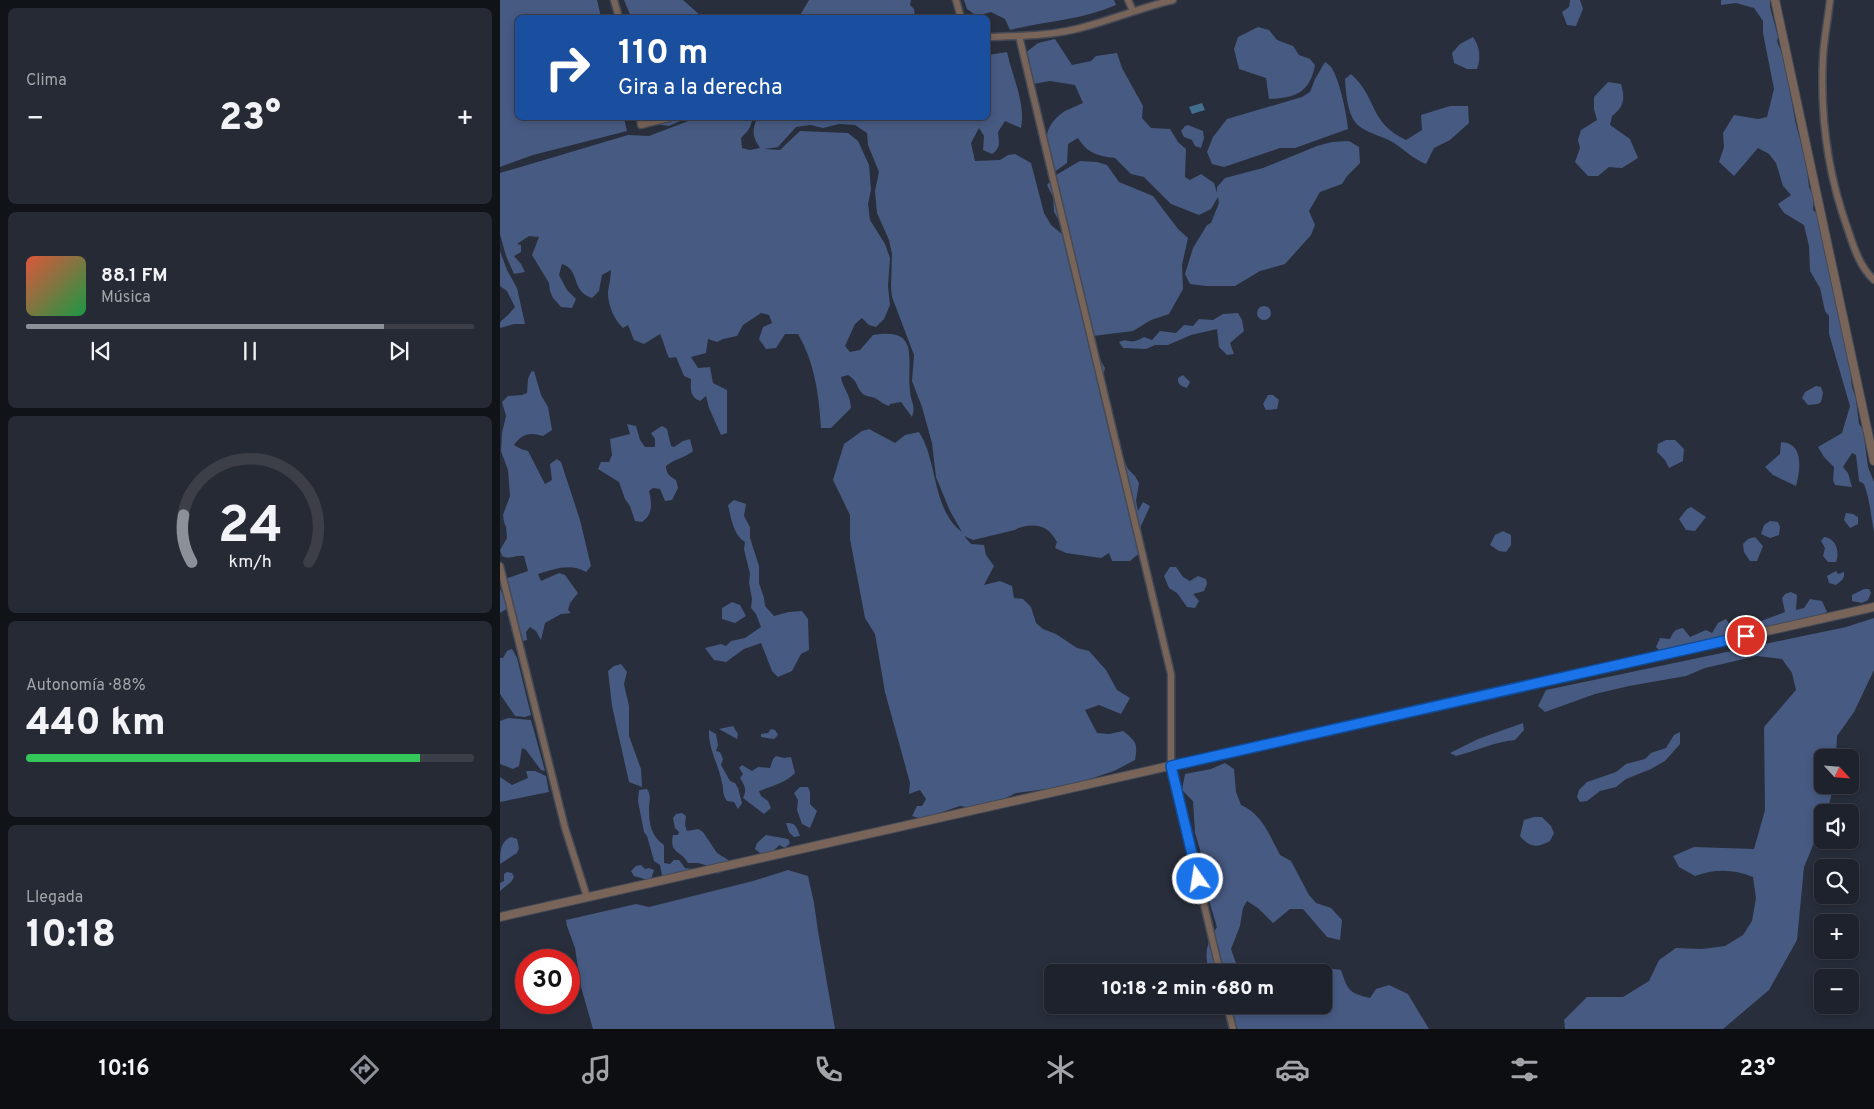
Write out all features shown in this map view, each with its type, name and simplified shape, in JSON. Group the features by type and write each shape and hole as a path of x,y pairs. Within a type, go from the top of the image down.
{"street":[{"path":"614,0 617,15"},
{"path":"956,0 960,15"},
{"path":"1128,0 1133,11"},
{"path":"990,37 1019,36 1082,28 1173,0"},
{"path":"1775,0 1874,461"},
{"path":"1830,0 1823,56 1823,93 1827,152 1840,208 1864,270 1874,280"},
{"path":"1019,36 1170,674 1171,766 1218,964"},
{"path":"640,120 641,125 661,120"},
{"path":"500,566 565,828 587,897"},
{"path":"500,917 1874,607"},
{"path":"1229,1014 1233,1029"}],"shaded area":[{"path":"500,0 597,0 601,15 515,15 515,120 624,120 627,131 533,155 500,167"},
{"path":"624,0 683,0 700,15 630,15"},
{"path":"809,0 911,0 910,5 914,9 915,15 800,15"},
{"path":"964,0 1114,0 1116,5 1090,14 1010,30 1005,19 991,12 976,15 967,9"},
{"path":"1570,0 1580,0 1583,9 1576,26 1567,25 1562,12 1569,7"},
{"path":"1721,0 1770,0 1778,37 1777,41 1784,59 1796,125 1806,161 1809,187 1814,197 1813,210 1817,214 1848,351 1852,387 1856,399 1859,424 1863,429 1868,467 1874,482 1874,533 1866,490 1864,484 1859,481 1856,455 1852,453 1843,467 1848,473 1852,487 1835,485 1833,480 1834,467 1824,457 1818,447 1842,433 1850,406 1829,334 1829,316 1825,311 1820,288 1810,271 1809,246 1804,225 1784,213 1778,204 1791,195 1783,186 1776,163 1769,154 1758,148 1734,176 1719,162 1724,147 1723,133 1734,115 1758,119 1767,117 1774,89 1763,33 1763,21 1754,8 1736,3 1721,5"},
{"path":"1258,27 1269,30 1277,40 1293,46 1299,55 1310,59 1315,65 1309,82 1300,92 1286,97 1269,99 1266,78 1239,69 1234,49 1238,37"},
{"path":"1473,37 1479,53 1479,61 1477,69 1467,69 1454,63 1452,53 1460,44"},
{"path":"1055,39 1072,65 1091,61 1096,56 1117,53 1122,68 1143,106 1142,118 1151,128 1170,129 1178,142 1186,149 1185,177 1190,180 1201,174 1214,183 1217,193 1217,187 1225,178 1263,168 1317,146 1332,142 1349,141 1359,147 1360,163 1342,184 1320,192 1309,211 1315,225 1311,235 1285,264 1260,271 1235,286 1190,284 1185,274 1193,248 1207,225 1211,223 1219,203 1218,197 1211,209 1199,215 1171,204 1144,177 1131,174 1115,158 1098,155 1089,150 1078,138 1068,144 1067,163 1053,173 1047,147 1048,132 1051,125 1065,111 1083,103 1075,85 1050,81 1033,84 1024,54 1038,43"},
{"path":"1007,52 1022,109 1021,128 1005,121 998,132 998,147 992,154 983,150 984,136 979,128 971,143 975,161 1000,160 1008,155 1015,154 1031,163 1044,213 1051,225 1062,234 1062,226 1054,212 1053,197 1047,185 1056,175 1080,161 1097,162 1107,165 1119,182 1153,196 1178,229 1188,238 1182,265 1183,289 1169,314 1151,320 1133,331 1093,336 1095,352 1105,368 1103,377 1112,411 1117,443 1128,469 1139,483 1136,501 1138,511 1143,502 1150,506 1141,526 1142,551 1130,561 1112,561 1109,553 1101,558 1066,553 1055,548 1057,542 1045,528 1037,526 1022,527 973,540 964,536 971,544 984,545 986,555 994,566 984,585 1000,581 1012,586 1014,598 1023,599 1031,607 1036,623 1077,648 1089,651 1106,670 1117,690 1130,698 1121,714 1099,705 1085,710 1097,733 1109,734 1123,731 1133,740 1136,746 1135,760 1114,771 1087,780 1047,789 1016,793 1004,799 973,808 960,806 921,819 912,816 917,806 922,806 926,799 920,790 909,794 910,783 885,692 875,634 865,618 850,539 850,515 833,480 844,444 862,431 869,429 895,443 905,435 919,432 930,457 945,511 952,523 962,532 950,511 936,477 932,443 922,407 912,381 914,355 892,297 892,254 889,240 877,213 875,191 879,172 868,145 867,133 855,125 839,124 823,128 810,125 796,127 778,147 764,149 780,150 800,131 848,133 858,141 869,165 871,190 868,204 870,220 885,244 890,258 888,286 890,305 884,319 876,327 869,325 862,318 855,324 845,346 850,352 860,350 873,335 888,334 899,336 905,341 908,348 913,413 912,417 901,402 890,404 889,406 875,398 864,395 854,380 848,375 841,377 851,408 831,428 821,428 815,380 804,345 798,334 785,334 776,348 766,349 759,339 763,327 772,323 769,315 761,313 743,325 737,336 717,342 708,339 706,353 691,357 698,368 710,367 713,383 727,390 727,433 721,435 709,408 706,396 700,401 694,397 691,392 691,379 684,376 676,357 669,358 660,334 644,344 634,340 628,325 623,328 617,321 610,306 608,296 611,270 602,275 599,291 592,298 581,291 572,271 562,264 559,275 567,290 576,299 572,308 561,307 553,298 549,283 532,255 539,237 529,236 517,244 521,245 521,252 514,256 525,272 514,274 506,256 500,234 500,173 628,135 649,136 691,120 752,120 750,127 741,138 742,148 750,150 760,148 755,140 754,133 756,120 990,120 990,55"},
{"path":"1325,62 1332,69 1338,83 1345,108 1348,129 1295,148 1280,148 1224,167 1212,164 1207,152 1213,137 1227,119 1302,97 1310,92"},
{"path":"1351,74 1366,92 1379,118 1394,133 1406,140 1422,130 1421,115 1450,106 1468,106 1469,123 1450,140 1434,148 1426,164 1390,141 1363,129 1355,122 1348,104 1345,85 1345,79"},
{"path":"1608,82 1621,84 1623,94 1622,105 1612,116 1610,125 1630,139 1638,158 1622,168 1609,167 1598,176 1588,176 1575,162 1580,148 1578,140 1581,130 1597,120 1594,109 1594,97"},
{"path":"1202,103 1205,110 1192,114 1189,107"},
{"path":"652,120 682,120 669,126 653,124"},
{"path":"1188,125 1203,131 1204,138 1201,148 1195,146 1192,140 1184,137 1181,131"},
{"path":"500,251 507,270 517,288 525,324 514,324 500,328 500,322 515,307 507,291 500,286"},
{"path":"1264,306 1269,308 1271,313 1269,318 1264,320 1259,318 1257,313 1259,308"},
{"path":"1238,313 1242,320 1244,331 1230,343 1234,354 1227,355 1219,347 1217,329 1191,335 1168,345 1155,345 1146,349 1123,348 1119,342 1125,340 1135,341 1144,337 1152,340 1160,331 1176,333 1184,325 1193,326 1199,319 1213,320 1223,314"},
{"path":"534,371 541,395 548,407 552,430 543,436 527,434 514,445 528,451 545,484 552,480 550,464 557,459 561,462 580,520 591,566 586,572 568,567 538,574 541,581 559,573 565,575 578,593 570,603 568,610 571,613 561,614 545,623 541,640 536,631 530,627 526,632 527,640 523,641 515,627 505,579 528,571 524,556 505,557 502,556 500,550 507,538 503,515 510,496 508,470 501,451 502,433 506,416 502,402 508,396 527,393 528,379 531,372"},
{"path":"1183,375 1190,382 1187,388 1181,386 1178,382 1178,378"},
{"path":"1816,386 1821,387 1823,393 1821,402 1808,405 1802,398 1805,392"},
{"path":"1268,395 1273,395 1279,400 1277,409 1266,410 1263,404"},
{"path":"627,424 636,426 640,440 645,447 655,447 655,439 651,433 662,426 667,429 671,446 674,447 690,439 693,451 666,466 668,474 676,480 678,488 672,500 665,501 660,489 653,488 649,491 651,508 648,516 642,522 635,521 619,482 598,469 601,462 609,462 612,455 610,439 630,434"},
{"path":"1666,440 1675,440 1684,449 1683,461 1669,468 1665,460 1657,452 1658,444"},
{"path":"1781,442 1794,447 1797,452 1799,473 1796,486 1773,475 1765,467 1780,454"},
{"path":"734,500 746,504 744,516 750,527 750,538 759,566 759,583 765,606 774,616 802,611 808,619 809,650 801,654 792,671 778,677 772,671 761,643 744,649 726,662 714,660 705,648 721,644 726,646 731,641 745,638 761,627 756,614 751,608 750,574 744,549 745,542 735,530 728,505"},
{"path":"1691,507 1706,517 1695,531 1686,530 1679,519"},
{"path":"1846,513 1858,517 1858,524 1850,528 1844,520"},
{"path":"1770,521 1778,522 1780,527 1779,535 1770,538 1761,534 1764,525"},
{"path":"1503,531 1511,535 1511,545 1506,552 1499,551 1490,545 1495,535"},
{"path":"1755,537 1763,546 1757,561 1750,561 1744,552 1743,544 1748,539"},
{"path":"1824,537 1832,540 1836,546 1838,554 1836,562 1828,562 1823,556 1825,548 1821,541"},
{"path":"1170,567 1176,567 1183,577 1190,581 1198,576 1206,579 1207,584 1204,591 1193,594 1199,601 1195,608 1187,607 1177,593 1169,588 1164,576"},
{"path":"1836,571 1838,574 1844,572 1844,576 1836,585 1829,583 1827,576"},
{"path":"500,589 508,608 500,613"},
{"path":"1864,589 1869,589 1871,593 1868,600 1862,603 1852,601 1852,595"},
{"path":"1791,592 1797,595 1796,610 1804,608 1810,599 1822,601 1827,612 1814,618 1748,632 1742,632 1739,629 1743,619 1748,618 1761,621 1785,612 1782,598 1785,594"},
{"path":"732,602 740,605 746,616 735,623 722,619 722,608"},
{"path":"1874,618 1874,670 1854,712 1837,736 1836,749 1814,749 1814,794 1832,794 1829,804 1814,804 1814,843 1804,867 1797,940 1769,990 1723,1029 1565,1029 1564,1020 1587,997 1623,997 1649,981 1659,960 1676,948 1702,949 1725,946 1743,935 1752,921 1756,898 1753,877 1738,872 1724,871 1695,876 1679,867 1673,856 1694,847 1754,849 1765,810 1764,727 1796,690 1792,673 1782,659 1757,656 1705,668 1686,676 1595,694 1545,712 1538,706 1546,690 1846,627"},
{"path":"1726,619 1733,630 1724,639 1704,641 1667,652 1660,651 1656,647 1660,638 1670,639 1678,629 1683,628 1690,637 1706,630 1712,633 1718,623"},
{"path":"512,649 517,658 531,715 525,717 515,716 500,694 500,658 503,658 507,651"},
{"path":"621,664 627,672 624,684 629,706 629,736 641,769 642,787 629,782 612,706 608,671 614,666"},
{"path":"508,718 531,720 545,771 541,770 526,750 522,748 519,766 513,769 500,764 500,721"},
{"path":"1523,723 1524,730 1515,740 1456,756 1450,753 1478,739"},
{"path":"733,726 738,734 737,739 719,729"},
{"path":"771,729 775,730 778,735 774,739 761,737 761,734 768,733"},
{"path":"709,730 716,734 718,745 716,751 720,752 723,759 721,765 730,781 735,783 738,788 742,803 738,809 734,802 727,801 724,796 721,776 710,744"},
{"path":"1680,732 1680,744 1665,761 1626,779 1616,787 1600,791 1587,801 1580,802 1577,797 1579,790 1587,782 1616,772 1626,764 1645,759 1651,753 1666,748 1674,735"},
{"path":"776,756 791,757 795,773 783,782 759,791 761,796 768,801 771,808 764,814 743,798 745,788 740,778 743,774 739,768 742,765 752,771 758,767 770,768"},
{"path":"1225,763 1234,769 1236,792 1241,805 1255,814 1260,820 1280,855 1291,861 1309,895 1316,903 1331,908 1342,920 1340,940 1327,937 1303,909 1290,909 1273,923 1258,908 1247,901 1243,908 1240,926 1231,949 1236,964 1208,964 1207,949 1217,927 1208,897 1202,886 1201,853 1195,833 1193,801 1182,790 1185,774 1211,769"},
{"path":"526,771 535,771 546,776 549,792 500,802 500,777 512,785 528,778"},
{"path":"800,787 808,787 810,804 817,811 810,828 802,824 797,810 798,800 794,793"},
{"path":"647,789 650,796 650,825 656,838 664,845 664,863 670,864 674,860 679,860 685,868 693,869 693,873 672,880 662,875 660,865 654,861 647,836 644,832 638,801 639,790"},
{"path":"682,813 686,816 685,825 687,831 698,829 703,832 717,853 733,863 727,869 717,874 712,867 698,863 688,863 674,849 673,835 678,835 679,832 675,828 673,818 676,814"},
{"path":"1542,817 1551,826 1554,833 1550,841 1537,846 1530,845 1520,836 1524,820"},
{"path":"786,823 794,825 800,836 794,837 789,832"},
{"path":"766,835 788,839 790,843 785,848 779,845 775,850 760,853 755,849 757,843"},
{"path":"511,837 517,839 519,848 517,853 500,864 503,844"},
{"path":"641,865 645,869 654,870 651,879 648,880 634,876 631,871 636,866"},
{"path":"788,870 808,876 835,1029 593,1029 581,987 580,949 575,949 566,920 636,904 649,907 753,881"},
{"path":"507,872 512,873 514,877 500,891 500,883 504,881 504,874"},
{"path":"1332,969 1341,970 1350,990 1363,996 1370,998 1376,989 1389,985 1408,994 1429,1029 1238,1029 1229,1014 1332,1014"}],"route":[{"path":"1198,879 1171,766 1746,636"}]}
